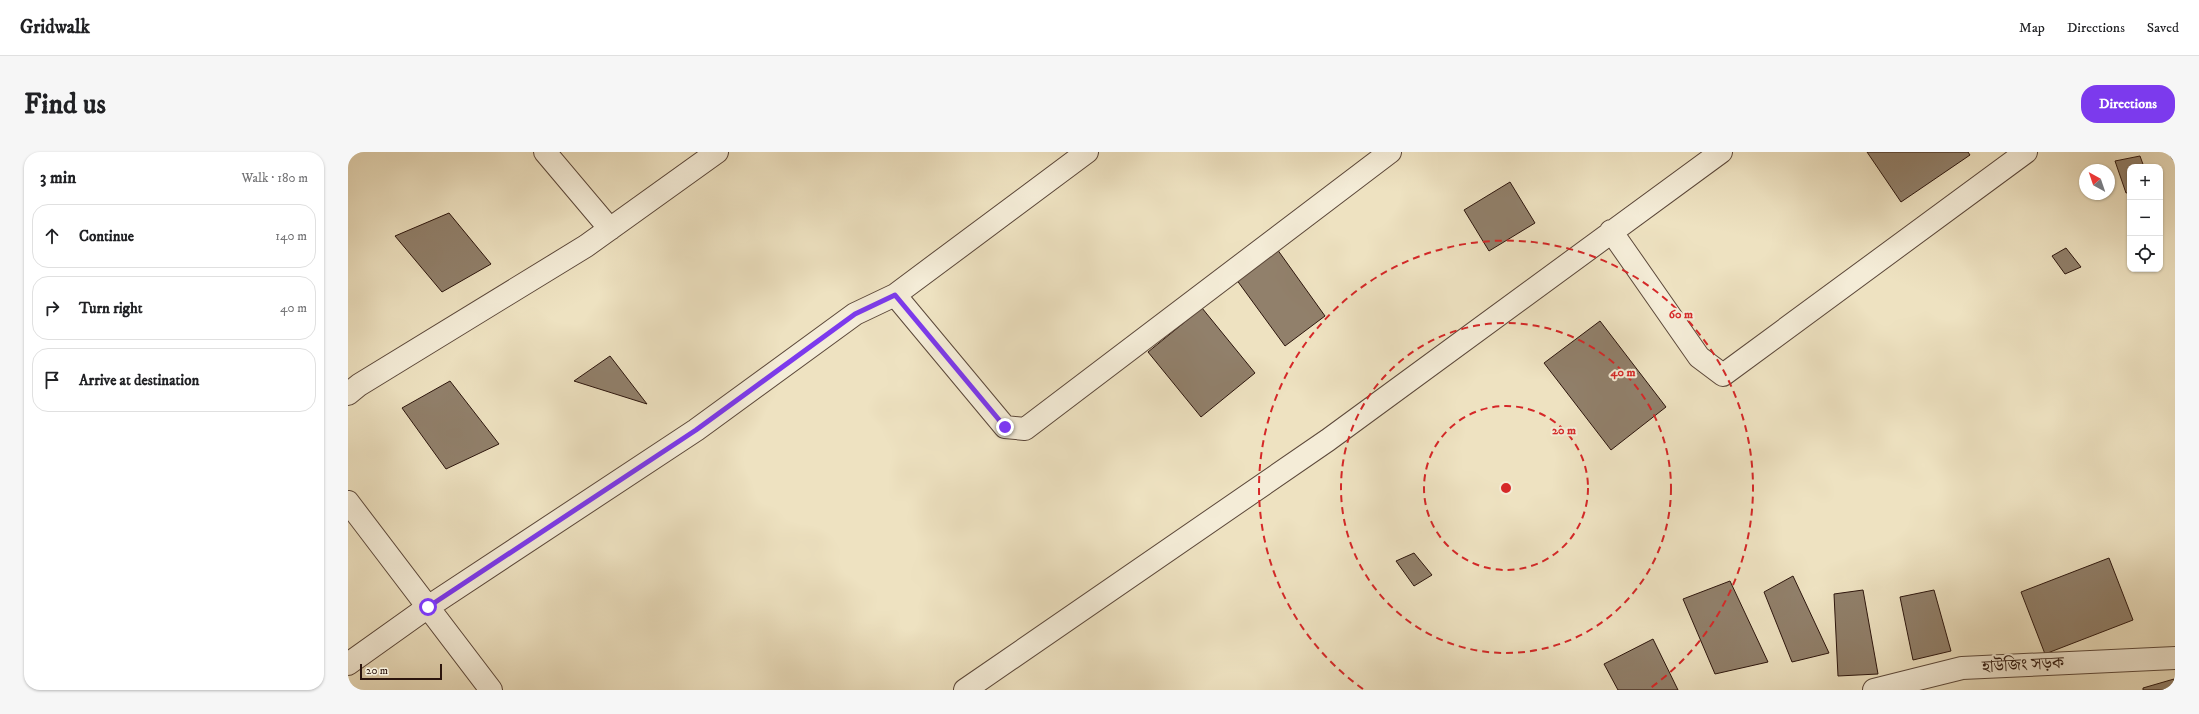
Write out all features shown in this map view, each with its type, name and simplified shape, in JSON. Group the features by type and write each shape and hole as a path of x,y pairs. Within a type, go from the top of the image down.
{"street":[{"path":"545,152 610,229"},
{"path":"348,394 359,385 586,246 717,152"},
{"path":"348,664 428,607 696,430 855,314 895,295 1087,152"},
{"path":"895,295 1005,427 1024,429 1390,152"},
{"path":"965,690 1328,440 1611,231 1721,152"},
{"path":"1611,231 1699,357 1723,375 2026,152"},
{"path":"348,502 491,690"},
{"name":"হাউজিং সড়ক","path":"1874,690 1962,668 2175,658"}],"building":[{"path":"1867,152 1968,152 1970,155 1901,202"},
{"path":"2167,152 2175,152 2175,162"},
{"path":"2140,156 2143,164 2127,164 2127,193 2126,193 2115,161"},
{"path":"1510,182 1535,223 1489,251 1464,210"},
{"path":"449,213 491,264 442,292 395,236"},
{"path":"2066,248 2081,267 2065,274 2052,256"},
{"path":"1277,249 1325,316 1285,346 1236,279"},
{"path":"1202,308 1255,373 1201,417 1148,352"},
{"path":"1600,321 1666,407 1611,450 1544,363"},
{"path":"610,356 647,404 574,381"},
{"path":"450,381 499,444 446,469 402,408"},
{"path":"1414,553 1432,575 1414,586 1396,561"},
{"path":"2109,558 2133,620 2045,654 2021,592"},
{"path":"1793,576 1829,653 1792,662 1764,592"},
{"path":"1730,581 1768,662 1715,674 1683,599"},
{"path":"1863,590 1878,674 1838,676 1834,594"},
{"path":"1934,590 1951,651 1913,660 1900,597"},
{"path":"1653,639 1678,690 1618,690 1604,664"},
{"path":"2174,679 2175,690 2143,690 2143,688"}],"route":[{"path":"428,607 696,430 855,314 895,295 1005,427"}]}
